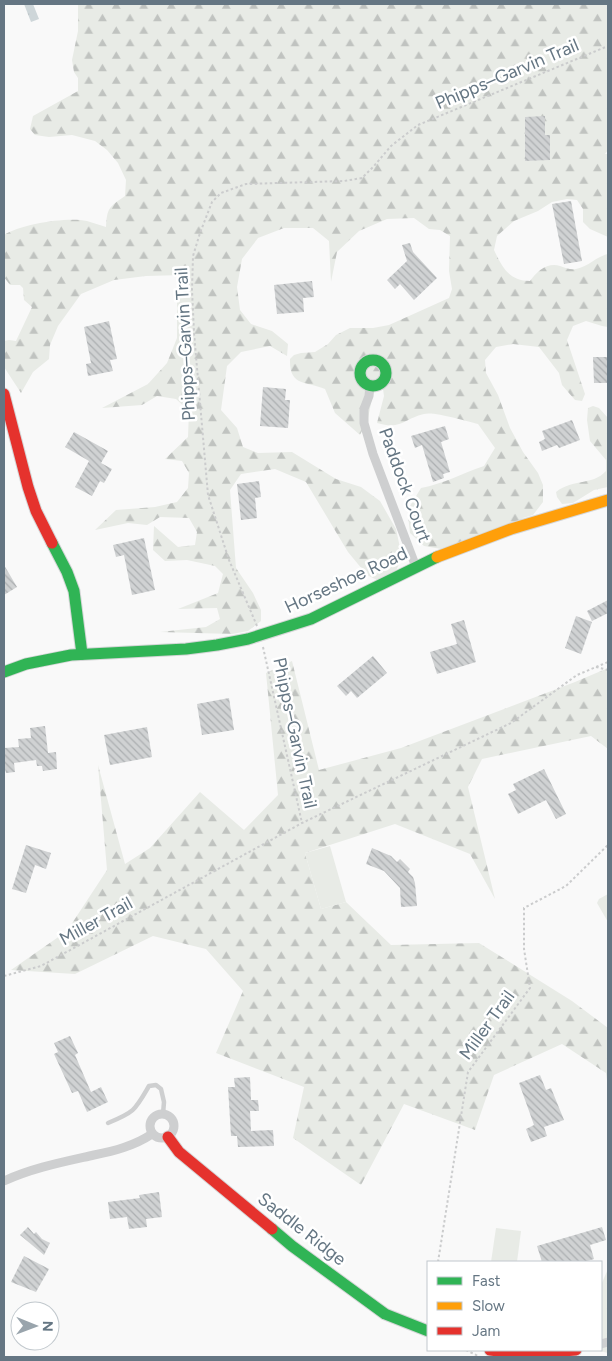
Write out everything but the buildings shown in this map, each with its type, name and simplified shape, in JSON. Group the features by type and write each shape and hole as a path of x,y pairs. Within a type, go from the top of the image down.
{"street":[{"name":"Paddock Court","path":"370,386 364,409 364,423 373,454 416,567"},
{"path":"4,394 31,500 42,526 71,582 75,598 82,654"},
{"name":"Horseshoe Road","path":"4,672 15,666 51,656 111,651 188,649 238,641 261,635 309,620 416,567 519,527 608,500"},
{"path":"159,1114 164,1114 171,1119 173,1124 172,1133 168,1137 160,1139 152,1134 149,1125 151,1120 159,1114"},
{"path":"4,1182 17,1175 124,1148 152,1134"},
{"name":"Saddle Ridge","path":"168,1137 179,1152 292,1246 386,1314 427,1330"},
{"path":"497,1351 542,1354 568,1351"}],"lane":[{"path":"108,1123 129,1115 137,1107 149,1086 156,1084 161,1088 164,1114"}],"path":[{"name":"Phipps–Garvin Trail","path":"302,823 261,635 229,560 208,495 192,290 194,256 207,213 212,202 221,192 246,184 344,181 362,178 391,146 418,125 608,46"},
{"name":"Miller Trail","path":"4,976 41,966 302,823 511,723 577,675 608,662"},
{"path":"596,667 608,670"},
{"name":"Miller Trail","path":"438,1261 468,1072 530,988 524,949 524,908 566,886 608,845"},
{"path":"468,1351 480,1357"}],"green space":[{"path":"78,4 608,4 608,150 605,154 608,154 608,237 590,229 583,222 583,209 577,200 567,199 552,202 538,211 514,221 497,236 494,250 503,267 511,276 530,281 539,271 547,266 556,265 576,269 608,254 608,327 586,321 573,326 567,340 585,394 582,401 575,400 562,385 559,373 539,347 513,344 496,347 485,360 486,373 498,395 510,428 523,452 538,473 543,485 543,502 533,515 523,518 517,525 441,549 424,546 410,533 408,515 410,506 421,488 484,466 495,448 478,424 428,413 397,425 377,423 384,396 382,382 374,389 368,418 360,435 335,413 325,389 300,382 296,379 290,368 290,359 294,355 315,352 328,344 336,335 350,328 373,328 389,325 449,298 452,289 449,271 450,236 440,230 429,229 414,218 387,219 359,231 337,252 331,282 329,241 313,228 284,228 258,238 242,259 237,287 240,310 251,324 272,331 288,344 287,356 270,346 241,352 227,366 221,410 237,428 243,447 258,453 292,452 336,479 361,487 380,501 396,529 402,557 395,573 377,580 367,575 348,552 306,482 275,469 241,474 230,490 236,568 253,593 261,610 261,621 248,631 232,634 160,632 206,627 220,619 217,608 178,609 218,593 223,574 215,566 187,560 165,561 153,550 154,526 178,547 195,545 197,532 189,518 160,517 147,525 128,523 95,530 116,510 155,507 177,502 188,488 189,473 182,461 165,459 188,437 189,411 176,399 157,396 142,405 102,408 148,384 167,363 177,338 177,298 183,275 146,276 114,280 81,294 58,326 50,345 49,359 33,372 21,393 4,367 4,341 16,341 32,307 24,300 23,288 20,285 10,285 4,277 4,235 33,225 68,220 87,221 106,227 110,208 125,196 126,180 118,163 107,150 95,141 72,135 49,137 35,135 30,129 33,116 78,91 78,78 74,72 72,60 78,31"},
{"path":"593,406 599,408 608,418 608,487 594,490 573,503 562,504 556,492 569,485 595,479 606,471 606,460 590,441 587,420 588,408"},
{"path":"292,661 319,770 401,748 608,668 608,749 591,736 482,759 468,787 495,899 470,854 395,824 305,853 321,909 346,902 391,945 479,943 572,1001 608,1028 608,1088 606,1073 562,1044 494,1075 475,1130 404,1104 361,1185 293,1138 304,1087 216,1053 243,991 206,949 153,936 75,974 11,970 67,931 107,870 98,765 125,864 150,848 200,792 244,830 278,795 266,673"},
{"path":"330,846 346,902 321,909 305,853"},
{"path":"608,894 608,922 597,903 599,899"},
{"path":"496,1228 521,1231 517,1261 491,1261"},
{"path":"608,1269 608,1353 600,1351 602,1351 602,1283"}],"water":[{"path":"24,4 33,4 39,19 31,22"}],"traffic: fast":[{"path":"373,360 382,364 386,373 382,382 373,386 364,382 360,373 364,364 373,360"},
{"path":"52,543 67,572 74,591 82,654"},
{"path":"4,672 26,664 71,655 186,649 248,639 311,619 437,557"},
{"path":"272,1229 292,1246 385,1314 427,1331"}],"traffic: slow":[{"path":"437,557 511,529 608,500"}],"traffic: jam":[{"path":"4,394 28,487 36,511 52,543"},
{"path":"168,1137 179,1152 272,1229"},
{"path":"498,1351 522,1354 562,1351"}]}
